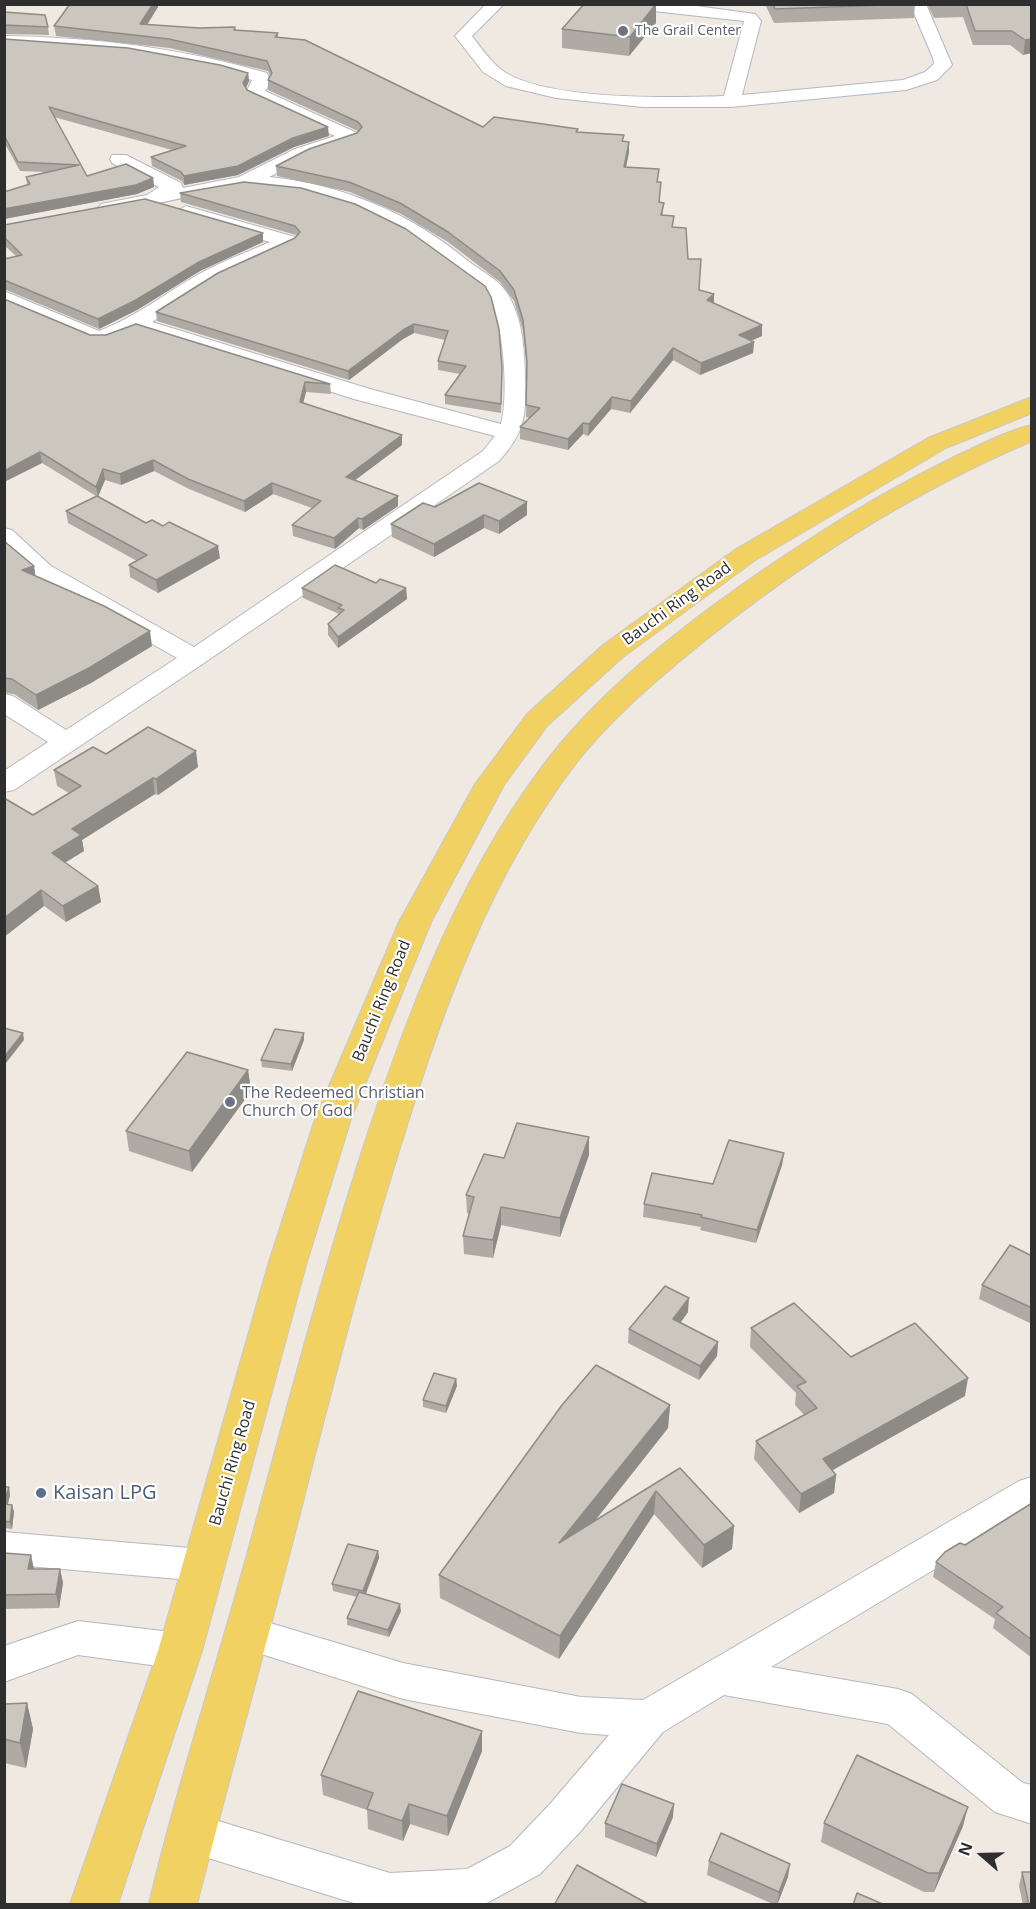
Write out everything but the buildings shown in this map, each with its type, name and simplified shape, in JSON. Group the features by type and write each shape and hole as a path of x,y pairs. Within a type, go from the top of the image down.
{"main road":[{"name":"Bauchi Ring Road","path":"94,1905 180,1651 287,1265 333,1119 415,922 490,784 537,720 613,651 745,555 937,442 1032,404"},
{"name":"Bauchi Ring Road","path":"173,1905 332,1310 393,1112 437,984 499,854 560,764 627,691 716,617 807,553 927,481 1032,432"}],"street":[{"path":"496,4 463,36 499,76 532,88 590,99 731,102 906,85 931,76 943,65 942,58 918,4"},
{"path":"635,4 683,7 749,16 753,21 731,102"},
{"path":"4,40 60,40 181,57 237,69 261,77 261,83 255,93 351,137 302,153 245,182"},
{"path":"119,159 174,187 145,200"},
{"path":"4,784 195,658 491,456 509,433 515,421 513,334 496,292 447,250 347,199 287,184 245,182 90,212"},
{"path":"4,297 99,339 136,324 161,305 211,276 288,241 145,200"},
{"path":"136,324 362,394 509,433"},
{"path":"4,535 42,571 195,658"},
{"path":"4,702 67,742"},
{"path":"192,1833 390,1894 472,1889 525,1860 565,1818 648,1719 1032,1492"},
{"path":"4,1548 202,1565"},
{"path":"247,1633 403,1682 581,1715 648,1719"},
{"path":"4,1664 78,1638 180,1651"},
{"path":"721,1677 898,1707 1010,1798 1032,1805"}],"place":[{"name":"The Grail Center","path":"623,31"},
{"name":"The Redeemed Christian Church Of God","path":"230,1102"},
{"name":"Kaisan LPG","path":"41,1493"}]}
